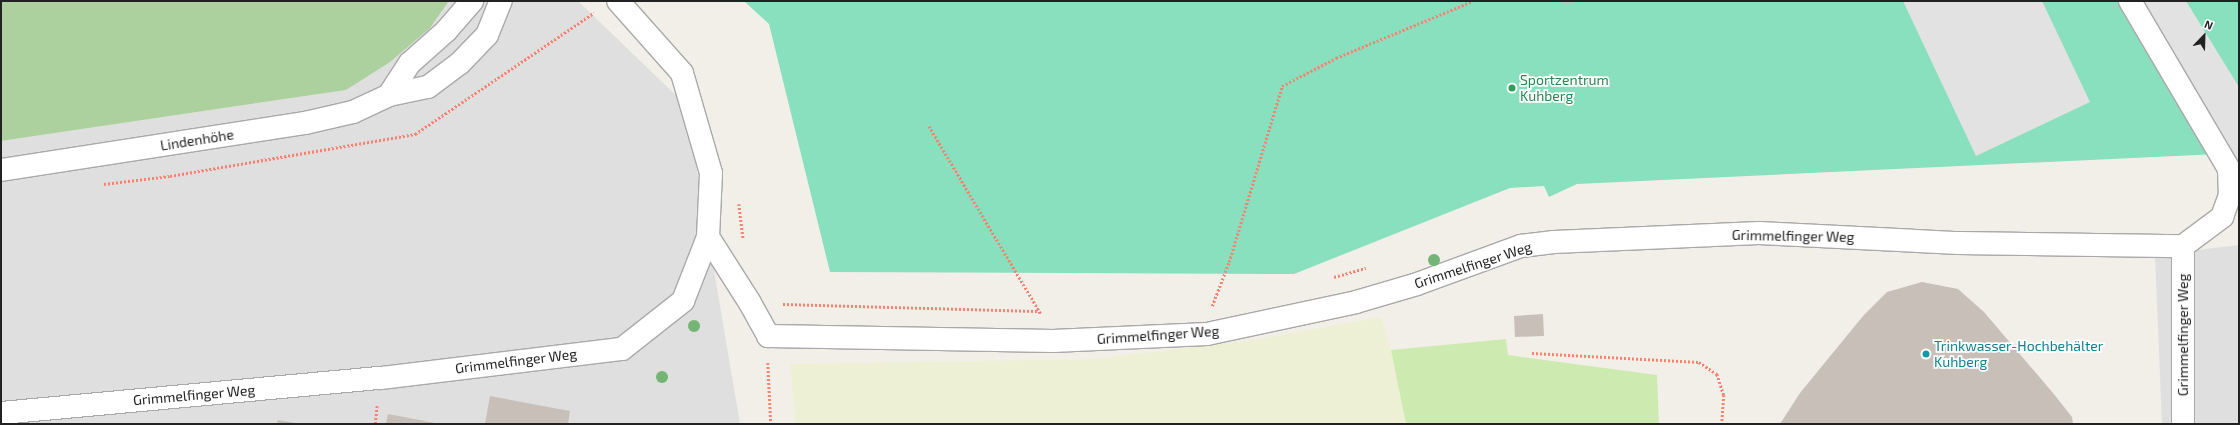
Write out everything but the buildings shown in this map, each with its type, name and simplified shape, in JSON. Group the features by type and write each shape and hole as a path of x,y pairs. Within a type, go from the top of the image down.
{"street":[{"path":"389,95 410,63 446,31 472,1"},
{"name":"Lindenhöhe","path":"1,170 305,123 354,112 389,95 428,87 460,63 487,35 502,1"},
{"name":"Grimmelfinger Weg","path":"1,413 381,378 622,348 683,301 708,237 711,173 682,73 618,1"},
{"path":"2130,1 2229,169 2231,219 2183,246"},
{"name":"Grimmelfinger Weg","path":"768,336 1053,341 1206,334 1356,302 1417,284 1521,246 1554,242 1759,233 1959,243 2183,246 2184,424"},
{"path":"708,237 750,303 768,336"}],"path":[{"path":"1206,334 1213,302 1229,262 1282,86 1336,58 1473,1"},
{"path":"929,126 1040,311 1053,341"},
{"path":"768,336 771,424"},
{"path":"1532,353 1699,362 1717,374 1724,395 1722,424"}],"shaded area":[{"path":"449,1 578,1 686,105 740,424 1,424 1,141 346,90 430,28"},
{"path":"1903,1 2042,1 2090,102 1976,156"},
{"path":"2141,1 2186,1 2239,87 2239,162"},
{"path":"2239,245 2239,424 2162,424 2155,255"}],"green space":[{"path":"1,1 449,1 430,28 390,62 346,90 1,141"},
{"name":"Sportzentrum Kuhberg","path":"744,1 2239,1 2239,153 1577,184 1549,197 1544,186 1510,188 1294,274 830,272 769,24"},
{"path":"1381,317 1391,350 1406,424 795,424 790,364 1092,359 1254,340"},
{"path":"1506,339 1508,355 1657,375 1659,424 1406,424 1391,350"}],"place":[{"name":"Sportzentrum Kuhberg","path":"1512,88"},
{"name":"Trinkwasser-Hochbehälter Kuhberg","path":"1926,354"}]}
